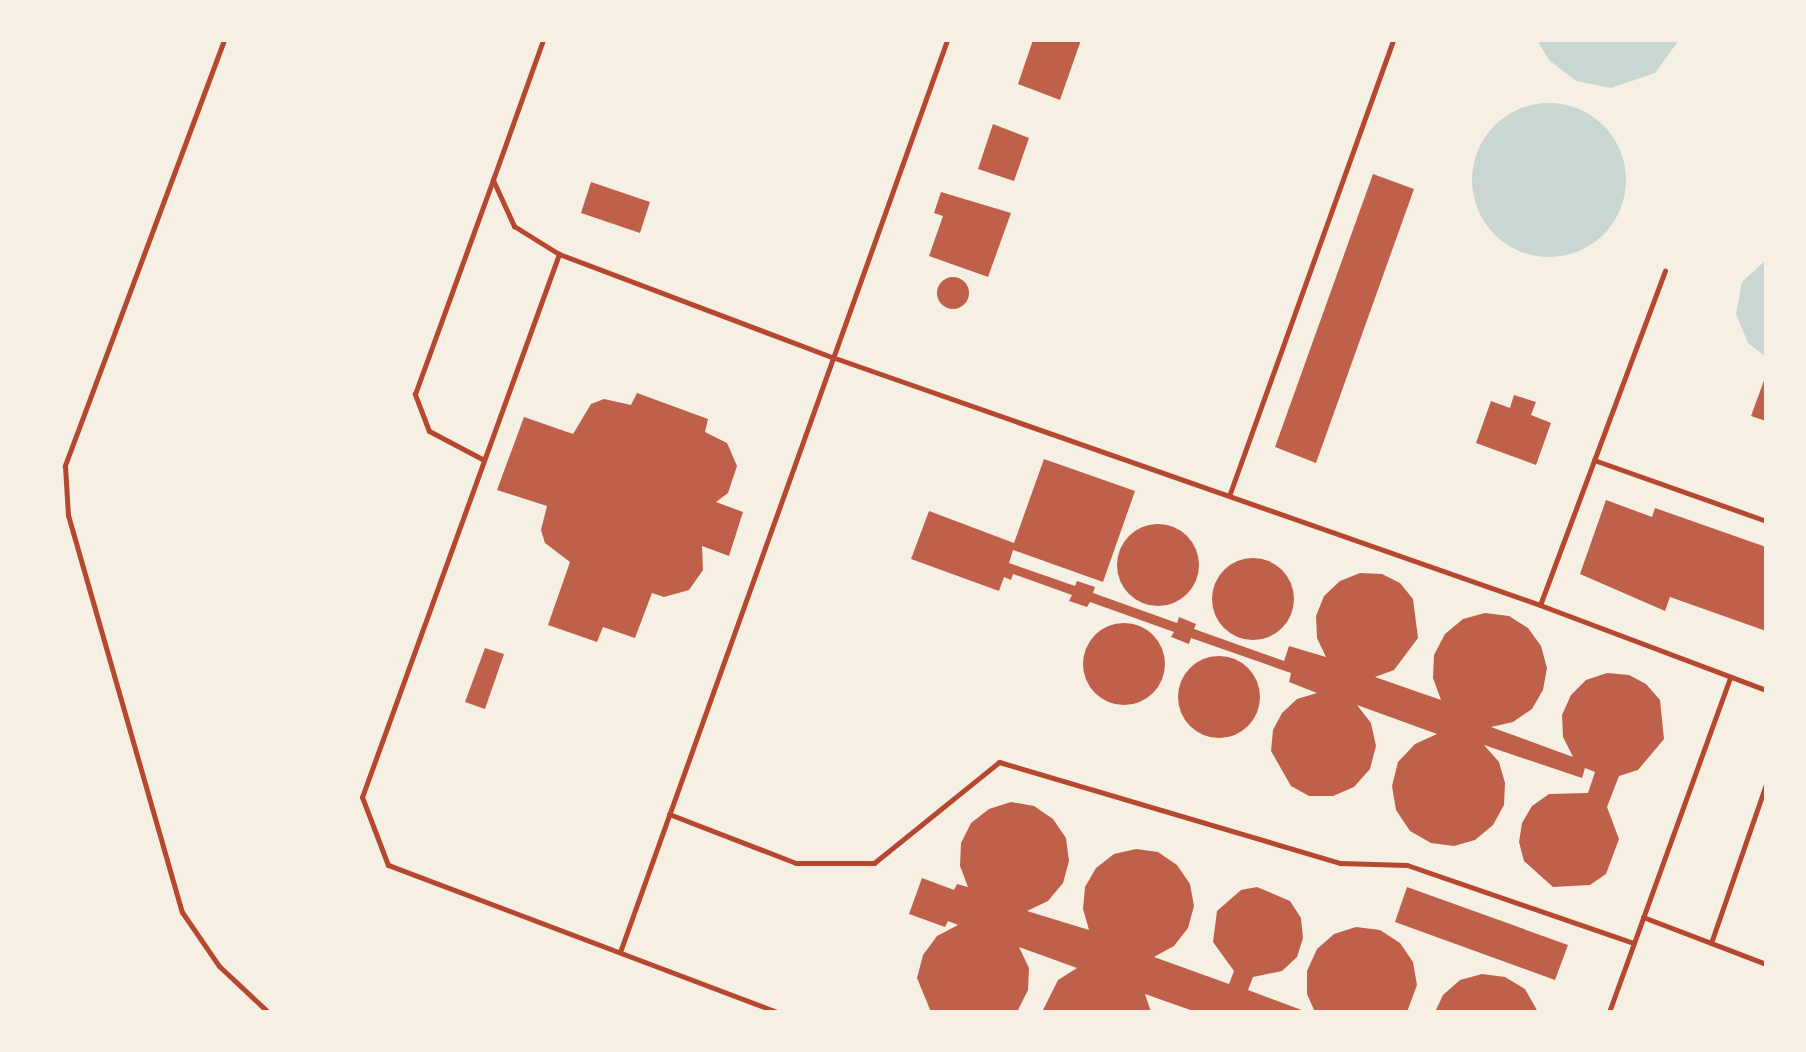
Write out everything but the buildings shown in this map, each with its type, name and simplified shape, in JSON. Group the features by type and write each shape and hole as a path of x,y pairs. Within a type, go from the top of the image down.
{"lane":[{"path":"224,40 65,466 68,515 182,912 219,966 268,1012"},
{"path":"484,460 429,431 415,394 543,40"},
{"path":"620,952 947,40"},
{"path":"1229,496 1393,40"},
{"path":"493,180 514,226 559,254 832,357 1540,605 1766,690"},
{"path":"559,254 362,797 388,865 777,1012"},
{"path":"1540,605 1665,271"},
{"path":"1594,460 1766,521"},
{"path":"1609,1012 1730,677"},
{"path":"669,814 796,863 874,863 999,762 1340,863 1407,865 1634,943"},
{"path":"1711,943 1766,784"},
{"path":"1643,917 1766,964"}],"shaded area":[{"path":"1537,40 1679,40 1655,73 1611,88 1576,81 1549,60"},
{"path":"1549,103 1578,109 1603,126 1620,151 1626,180 1620,209 1603,234 1578,251 1549,257 1520,251 1495,234 1478,209 1472,180 1478,151 1495,126 1520,109"},
{"path":"1766,260 1766,357 1748,343 1736,314 1742,282"}]}
